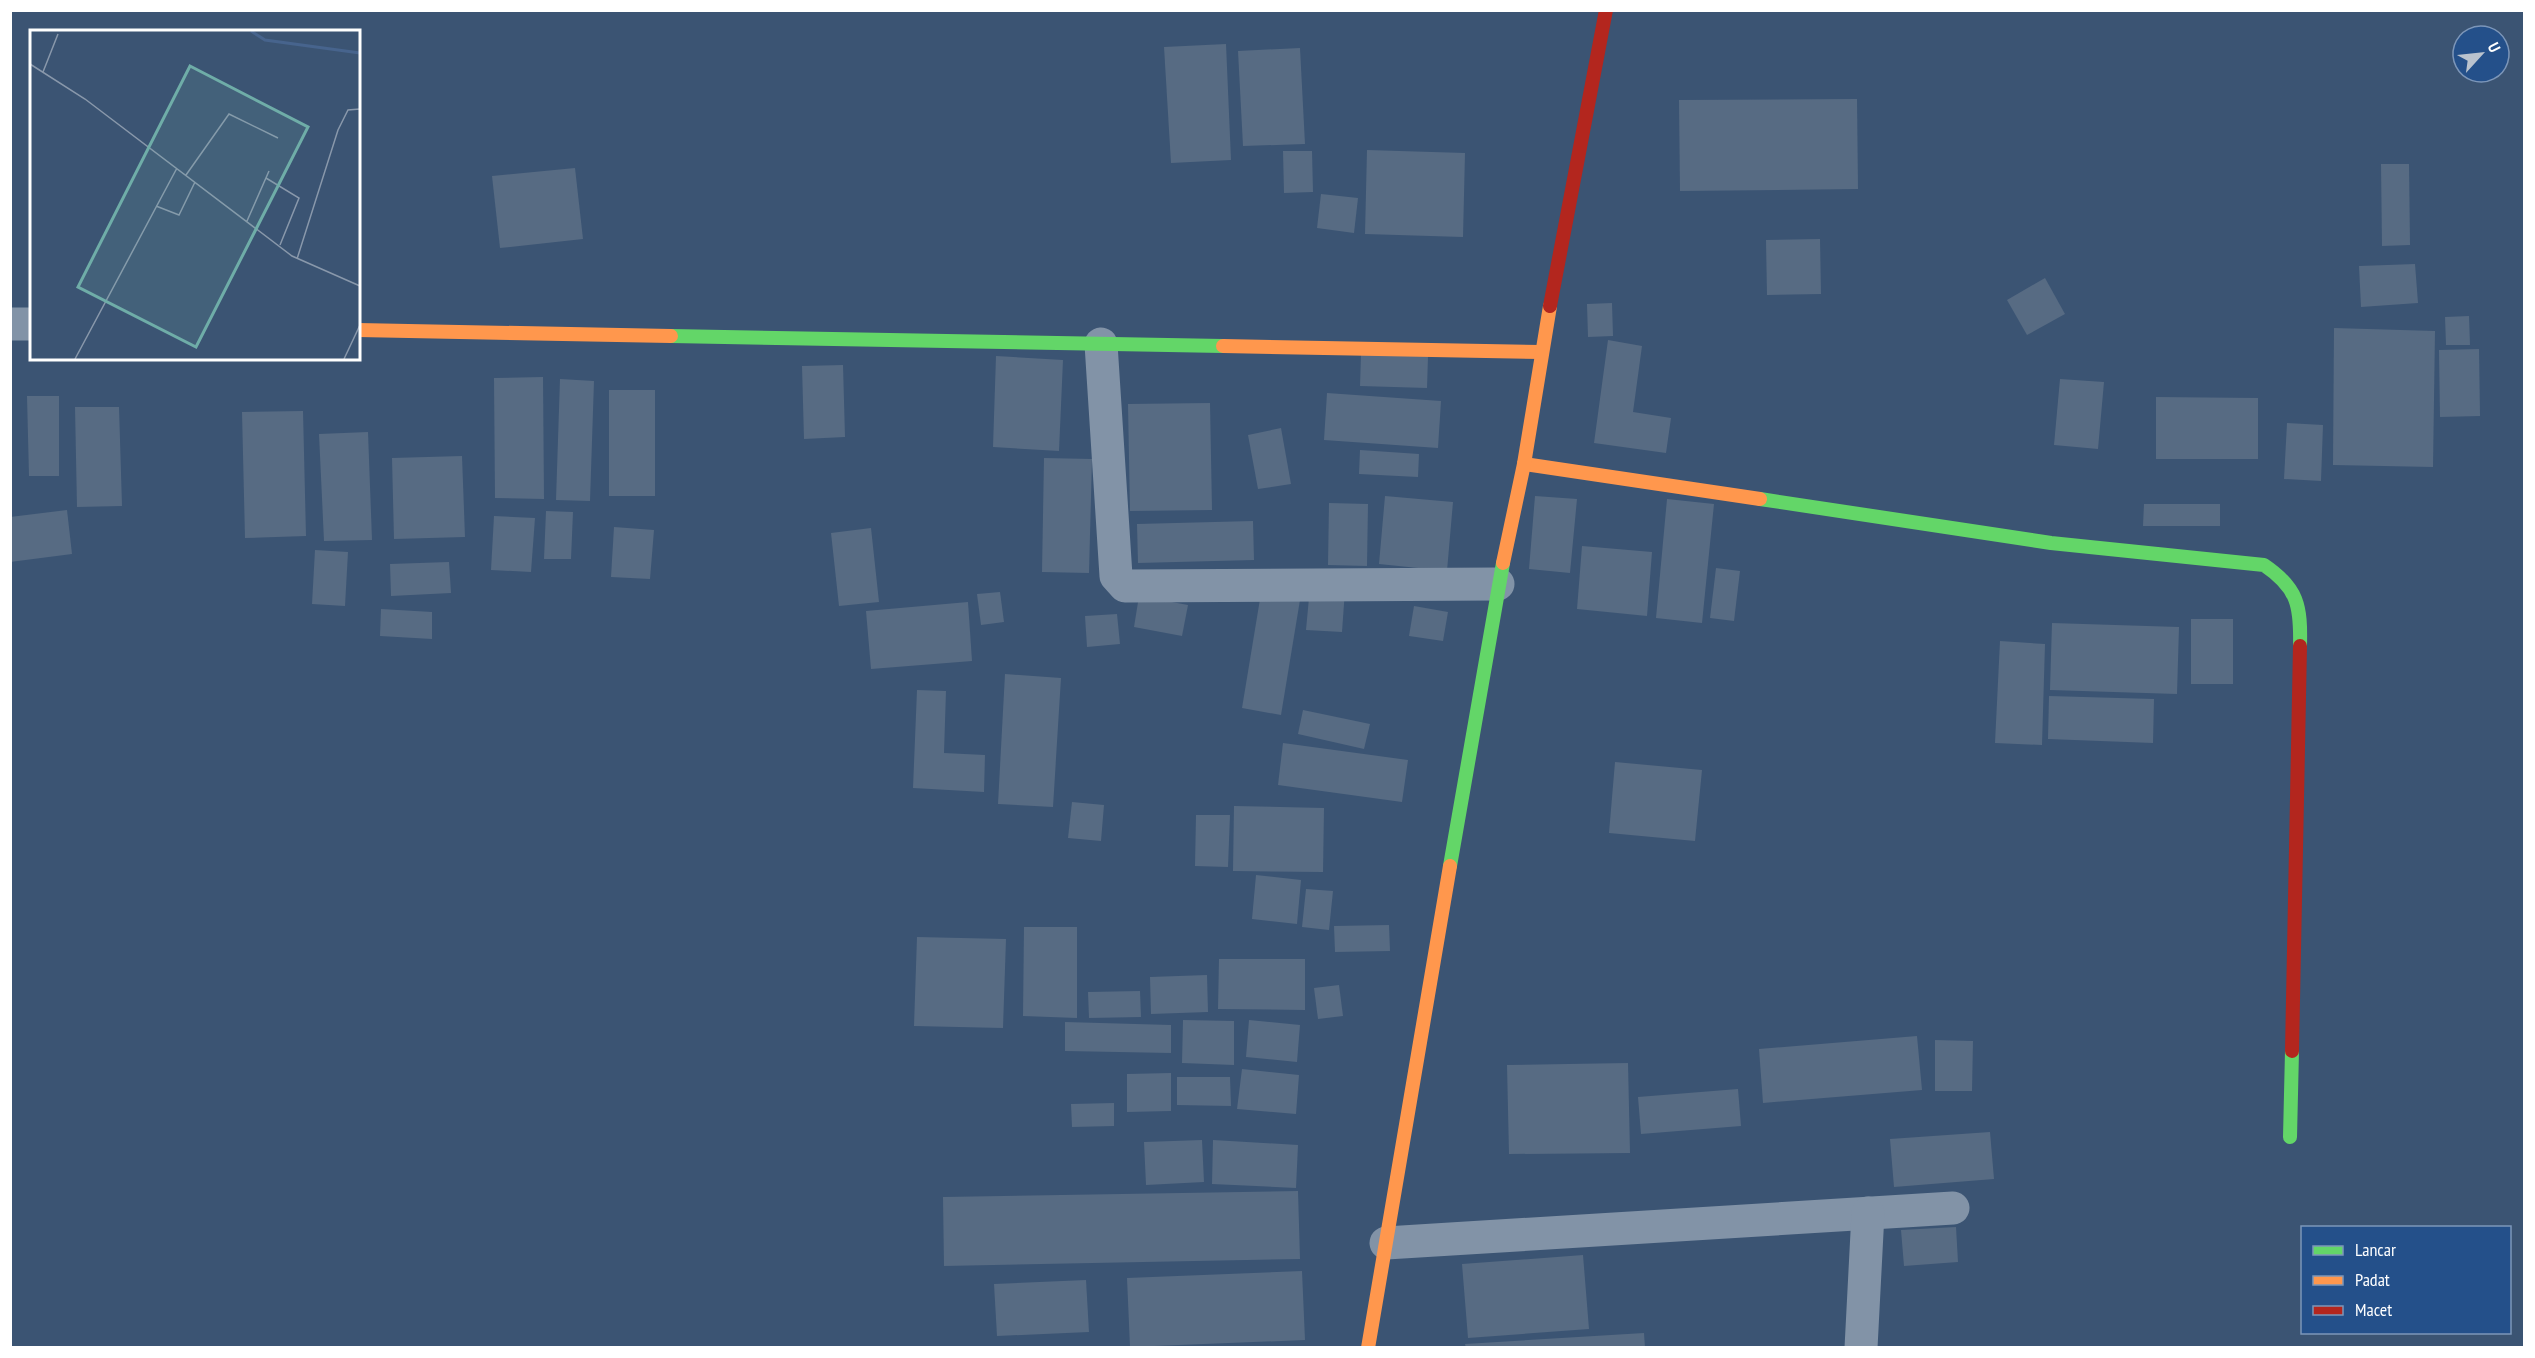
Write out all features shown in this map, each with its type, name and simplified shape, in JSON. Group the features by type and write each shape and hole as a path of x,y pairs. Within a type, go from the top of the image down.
{"street":[{"path":"1368,1347 1498,584 1524,464 1540,352 1583,142 1606,10"},
{"path":"10,324 30,324"},
{"path":"360,330 1540,352"},
{"path":"1101,344 1116,576 1125,586 1498,584"},
{"path":"1524,464 2051,543 2264,565 2286,580 2301,616 2290,1137"},
{"path":"1386,1243 1953,1208"},
{"path":"1861,1347 1868,1213"}],"building":[{"path":"1226,44 1231,160 1171,163 1164,47"},
{"path":"1300,48 1305,144 1243,146 1238,51"},
{"path":"1857,99 1858,189 1680,191 1679,100"},
{"path":"1367,150 1465,153 1463,237 1365,234"},
{"path":"1283,151 1312,151 1313,192 1284,193"},
{"path":"2381,164 2409,164 2410,245 2382,246"},
{"path":"575,168 583,239 500,248 492,176"},
{"path":"1321,194 1358,198 1354,233 1317,228"},
{"path":"1820,239 1821,294 1767,295 1766,240"},
{"path":"2415,264 2418,303 2361,307 2359,266"},
{"path":"2045,278 2065,314 2027,335 2007,300"},
{"path":"1612,303 1613,336 1588,337 1587,304"},
{"path":"2469,316 2470,345 2446,345 2445,317"},
{"path":"2334,328 2435,331 2433,467 2333,465"},
{"path":"1608,340 1642,346 1633,412 1671,418 1666,453 1594,443"},
{"path":"2479,349 2480,416 2440,417 2439,350"},
{"path":"1361,354 1428,356 1427,388 1360,386"},
{"path":"996,356 1063,360 1059,451 993,447"},
{"path":"843,365 845,437 804,439 802,366"},
{"path":"543,377 544,499 495,498 494,378"},
{"path":"560,379 594,381 590,501 556,500"},
{"path":"2060,379 2104,382 2098,449 2054,445"},
{"path":"609,390 655,390 655,496 609,496"},
{"path":"1327,393 1441,401 1438,448 1324,440"},
{"path":"27,396 59,396 59,476 29,476"},
{"path":"2156,397 2258,398 2258,459 2156,459"},
{"path":"1210,403 1212,510 1130,511 1128,404"},
{"path":"75,407 119,407 122,506 77,507"},
{"path":"303,411 306,536 245,538 242,412"},
{"path":"2287,423 2323,425 2321,481 2284,479"},
{"path":"1281,428 1291,484 1258,489 1248,435"},
{"path":"368,432 372,540 324,541 319,434"},
{"path":"1360,450 1419,454 1418,477 1359,474"},
{"path":"462,456 465,537 394,539 392,458"},
{"path":"1044,458 1092,459 1089,573 1042,572"},
{"path":"1385,496 1453,502 1447,571 1379,564"},
{"path":"1535,496 1577,499 1570,573 1529,569"},
{"path":"1667,499 1714,504 1702,623 1656,618"},
{"path":"1329,503 1368,504 1367,566 1328,565"},
{"path":"2144,504 2220,504 2220,526 2143,526"},
{"path":"67,510 72,554 10,562 10,517"},
{"path":"546,511 573,512 571,559 544,559"},
{"path":"494,516 535,518 531,572 491,570"},
{"path":"1253,521 1254,560 1138,563 1137,524"},
{"path":"614,527 654,530 650,579 611,577"},
{"path":"871,528 879,602 839,606 831,533"},
{"path":"1582,546 1652,552 1647,616 1577,609"},
{"path":"315,550 348,552 345,606 312,604"},
{"path":"449,562 451,593 391,596 390,564"},
{"path":"1716,568 1740,571 1734,621 1710,618"},
{"path":"1310,587 1345,590 1342,632 1306,630"},
{"path":"1000,592 1004,622 981,625 977,594"},
{"path":"1261,593 1300,600 1281,715 1242,708"},
{"path":"1139,596 1188,605 1182,636 1134,627"},
{"path":"968,602 972,661 871,669 866,611"},
{"path":"1414,606 1448,612 1443,641 1409,636"},
{"path":"381,609 432,612 432,639 380,636"},
{"path":"1117,614 1120,644 1087,647 1085,616"},
{"path":"2191,619 2233,619 2233,684 2191,684"},
{"path":"2052,623 2179,627 2177,694 2050,690"},
{"path":"2000,641 2045,644 2042,745 1995,743"},
{"path":"1005,674 1061,678 1053,807 998,804"},
{"path":"917,690 946,691 944,753 985,755 984,792 913,788"},
{"path":"2049,696 2154,699 2153,743 2048,739"},
{"path":"1303,710 1370,724 1364,749 1298,734"},
{"path":"1283,743 1408,760 1402,802 1278,785"},
{"path":"1615,762 1702,770 1695,841 1609,833"},
{"path":"1072,802 1104,805 1101,841 1068,838"},
{"path":"1234,806 1324,808 1323,872 1233,871"},
{"path":"1196,815 1230,815 1228,867 1195,866"},
{"path":"1256,875 1301,880 1297,924 1252,919"},
{"path":"1306,889 1333,891 1329,930 1302,927"},
{"path":"1389,925 1390,951 1335,952 1334,926"},
{"path":"1024,927 1077,927 1077,1018 1023,1016"},
{"path":"917,937 1006,939 1003,1028 914,1026"},
{"path":"1219,959 1305,959 1305,1010 1218,1009"},
{"path":"1207,975 1208,1012 1151,1014 1150,977"},
{"path":"1339,985 1343,1016 1318,1019 1314,988"},
{"path":"1140,991 1141,1017 1089,1018 1088,992"},
{"path":"1183,1020 1234,1021 1234,1065 1182,1063"},
{"path":"1249,1020 1300,1025 1297,1062 1246,1057"},
{"path":"1065,1022 1171,1025 1171,1053 1065,1051"},
{"path":"1917,1036 1922,1090 1763,1103 1759,1049"},
{"path":"1935,1040 1973,1041 1972,1091 1935,1091"},
{"path":"1628,1063 1630,1153 1509,1154 1507,1065"},
{"path":"1242,1069 1299,1075 1296,1114 1237,1109"},
{"path":"1171,1073 1171,1111 1127,1112 1127,1074"},
{"path":"1177,1077 1230,1077 1231,1106 1177,1105"},
{"path":"1738,1089 1741,1126 1641,1134 1638,1097"},
{"path":"1114,1103 1114,1126 1072,1127 1071,1104"},
{"path":"1990,1132 1994,1179 1894,1187 1890,1139"},
{"path":"1202,1140 1204,1182 1146,1185 1144,1142"},
{"path":"1213,1140 1298,1145 1296,1188 1212,1184"},
{"path":"1298,1191 1300,1259 944,1266 943,1197"},
{"path":"1956,1227 1958,1262 1904,1266 1901,1230"},
{"path":"1583,1255 1589,1329 1468,1338 1462,1264"},
{"path":"1302,1271 1305,1340 1130,1347 1127,1278"},
{"path":"1086,1280 1089,1332 997,1336 994,1284"},
{"path":"1644,1333 1645,1348 1466,1348 1465,1344"}],"traffic: fast":[{"path":"671,336 1223,346"},
{"path":"1760,499 2051,543 2264,565 2291,590 2300,620 2300,646"},
{"path":"1450,866 1503,563"},
{"path":"2290,1137 2292,1051"}],"traffic: slow":[{"path":"1503,563 1524,464 1550,306"},
{"path":"360,330 671,336"},
{"path":"1223,346 1541,352"},
{"path":"1524,464 1760,499"},
{"path":"1368,1348 1450,866"}],"traffic: jam":[{"path":"1550,306 1606,10"},
{"path":"2292,1051 2300,646"}]}
